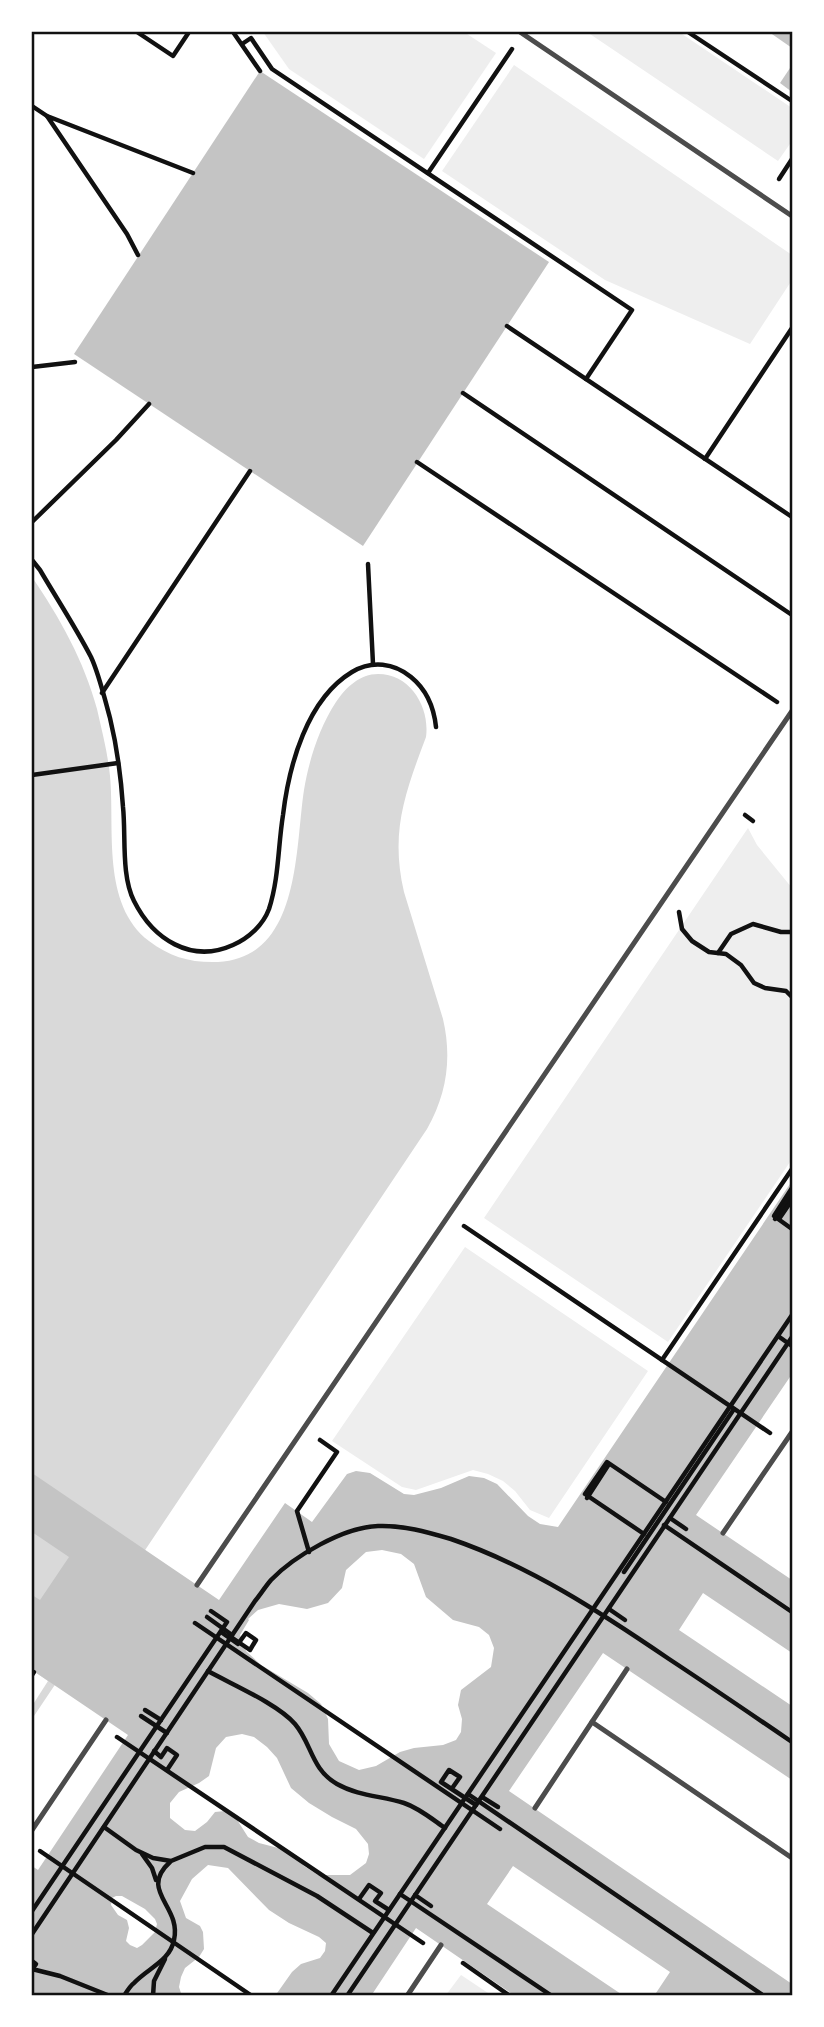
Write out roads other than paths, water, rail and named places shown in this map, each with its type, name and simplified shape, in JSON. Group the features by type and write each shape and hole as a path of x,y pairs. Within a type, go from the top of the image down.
{"lane":[{"path":"520,32 793,216"},
{"path":"197,1585 793,711"},
{"path":"723,1533 793,1432"},
{"path":"785,1442 793,1447"},
{"path":"535,1808 627,1669"},
{"path":"32,1830 106,1720"},
{"path":"592,1722 793,1858"},
{"path":"407,1996 441,1945"}]}
